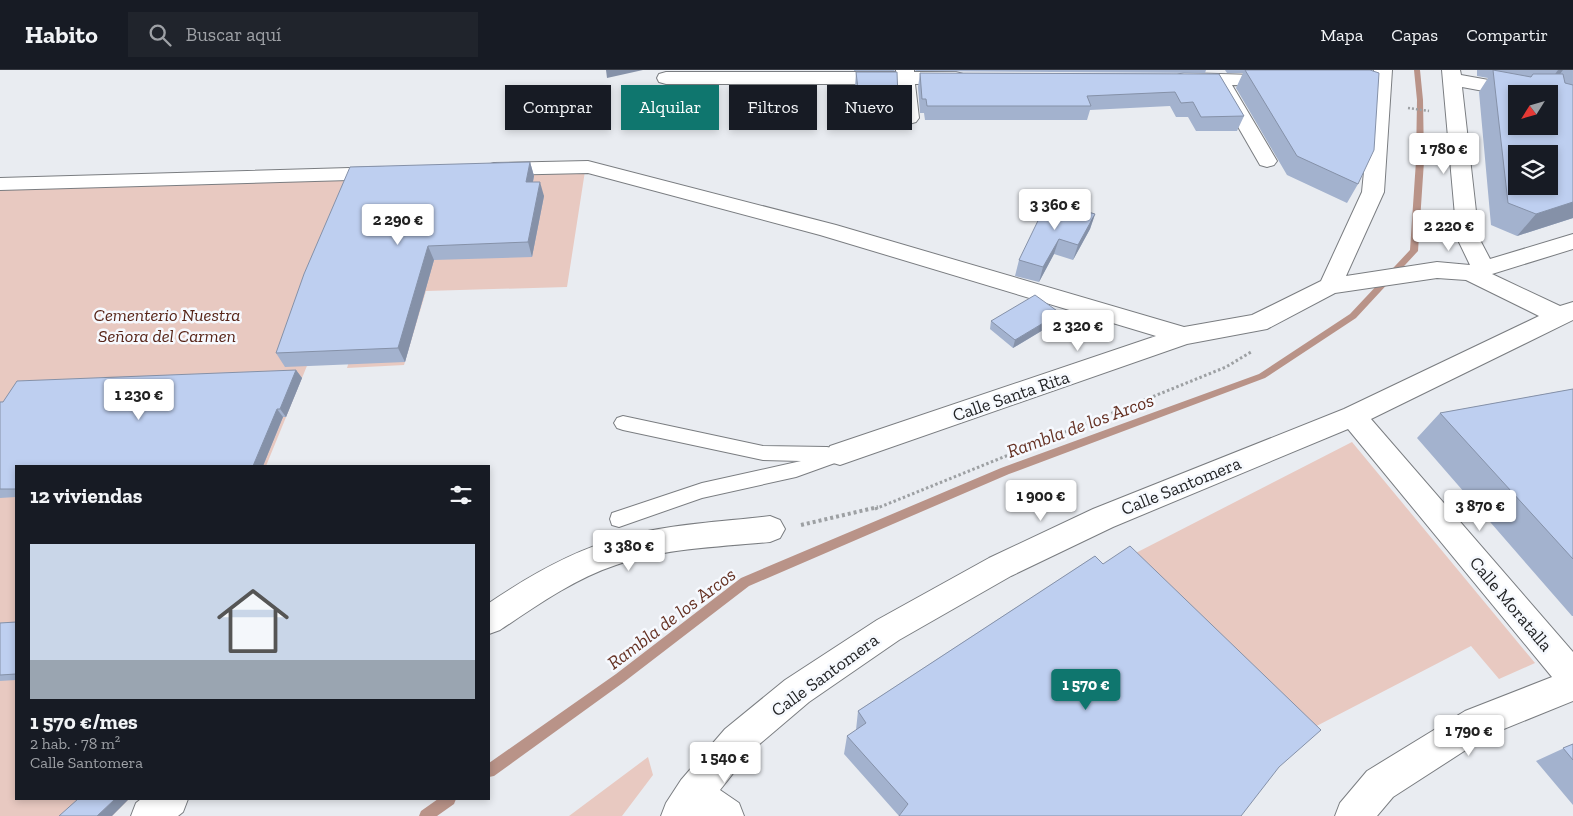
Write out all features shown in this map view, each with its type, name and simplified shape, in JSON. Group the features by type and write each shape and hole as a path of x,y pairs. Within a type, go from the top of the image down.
{"street":[{"path":"666,78 906,74 975,78"},
{"path":"1477,270 1468,238 1451,74 1508,88"},
{"path":"1217,75 1267,161"},
{"path":"1170,79 1217,75 1296,80"},
{"path":"1330,286 1373,192 1380,103 1376,77"},
{"path":"470,170 588,167 828,230 1184,336"},
{"path":"0,184 402,172"},
{"name":"Calle Santa Rita","path":"840,454 1184,336 1258,323 1330,286 1437,270 1477,270 1573,241"},
{"name":"Calle Santa Rita","path":"1477,270 1566,313"},
{"name":"Calle Santomera","path":"687,805 737,742 797,691 888,630 1000,567 1103,518 1353,416 1566,313"},
{"name":"Calle Moratalla","path":"1353,416 1573,677"},
{"path":"490,619 527,595 589,562 637,546 770,529"},
{"path":"1353,816 1380,784 1477,723 1573,685"},
{"path":"149,816 169,800"},
{"path":"687,805 726,816"}],"lane":[{"path":"623,423 764,453 840,454"},
{"path":"619,519 702,491 796,470 840,454"}],"path":[{"path":"1380,103 1456,117"},
{"path":"770,529 814,523 871,510 1226,367 1259,347 1258,323"}],"green space":[{"name":"Cementerio Nuestra Señora del Carmen","path":"585,171 567,287 426,291 404,365 347,368 351,355 311,356 266,465 15,465 15,800 128,800 112,816 0,816 0,189"},
{"path":"1352,442 1535,663 1499,679 1471,646 1303,733 1124,559"},
{"path":"648,757 653,775 622,816 569,816"}],"building":[{"path":"1245,70 1370,70 1379,73 1374,150 1358,184 1297,156"},
{"path":"1493,70 1531,77 1533,74 1563,74 1565,83 1573,85 1573,202 1536,214 1508,203"},
{"path":"856,72 897,72 898,85 858,85"},
{"path":"920,73 1219,74 1244,116 1201,117 1193,102 1181,103 1175,92 1087,96 1091,106 927,106 926,99 922,99"},
{"path":"530,162 526,182 540,182 528,242 428,246 398,348 276,353 304,274 350,167"},
{"path":"1048,200 1095,214 1078,245 1059,239 1043,267 1019,260"},
{"path":"1035,295 1060,313 1015,340 991,321"},
{"path":"296,370 253,465 15,465 15,489 0,489 0,402 3,402 17,381"},
{"path":"1573,389 1573,559 1440,413"},
{"path":"1130,546 1321,730 1279,767 1241,816 899,816 908,804 847,736 866,723 858,711 1095,556 1103,564"},
{"path":"15,622 15,674 0,675 0,623"},
{"path":"1573,744 1573,760 1563,748"},
{"path":"77,800 114,800 97,816 59,816"}],"waterway":[{"name":"Rambla de los Arcos","path":"490,770 620,678 745,582 1005,471 1262,376 1353,316 1414,251 1420,161 1420,100 1417,70"},
{"name":"Rambla de los Arcos","path":"426,816 448,800"}]}
